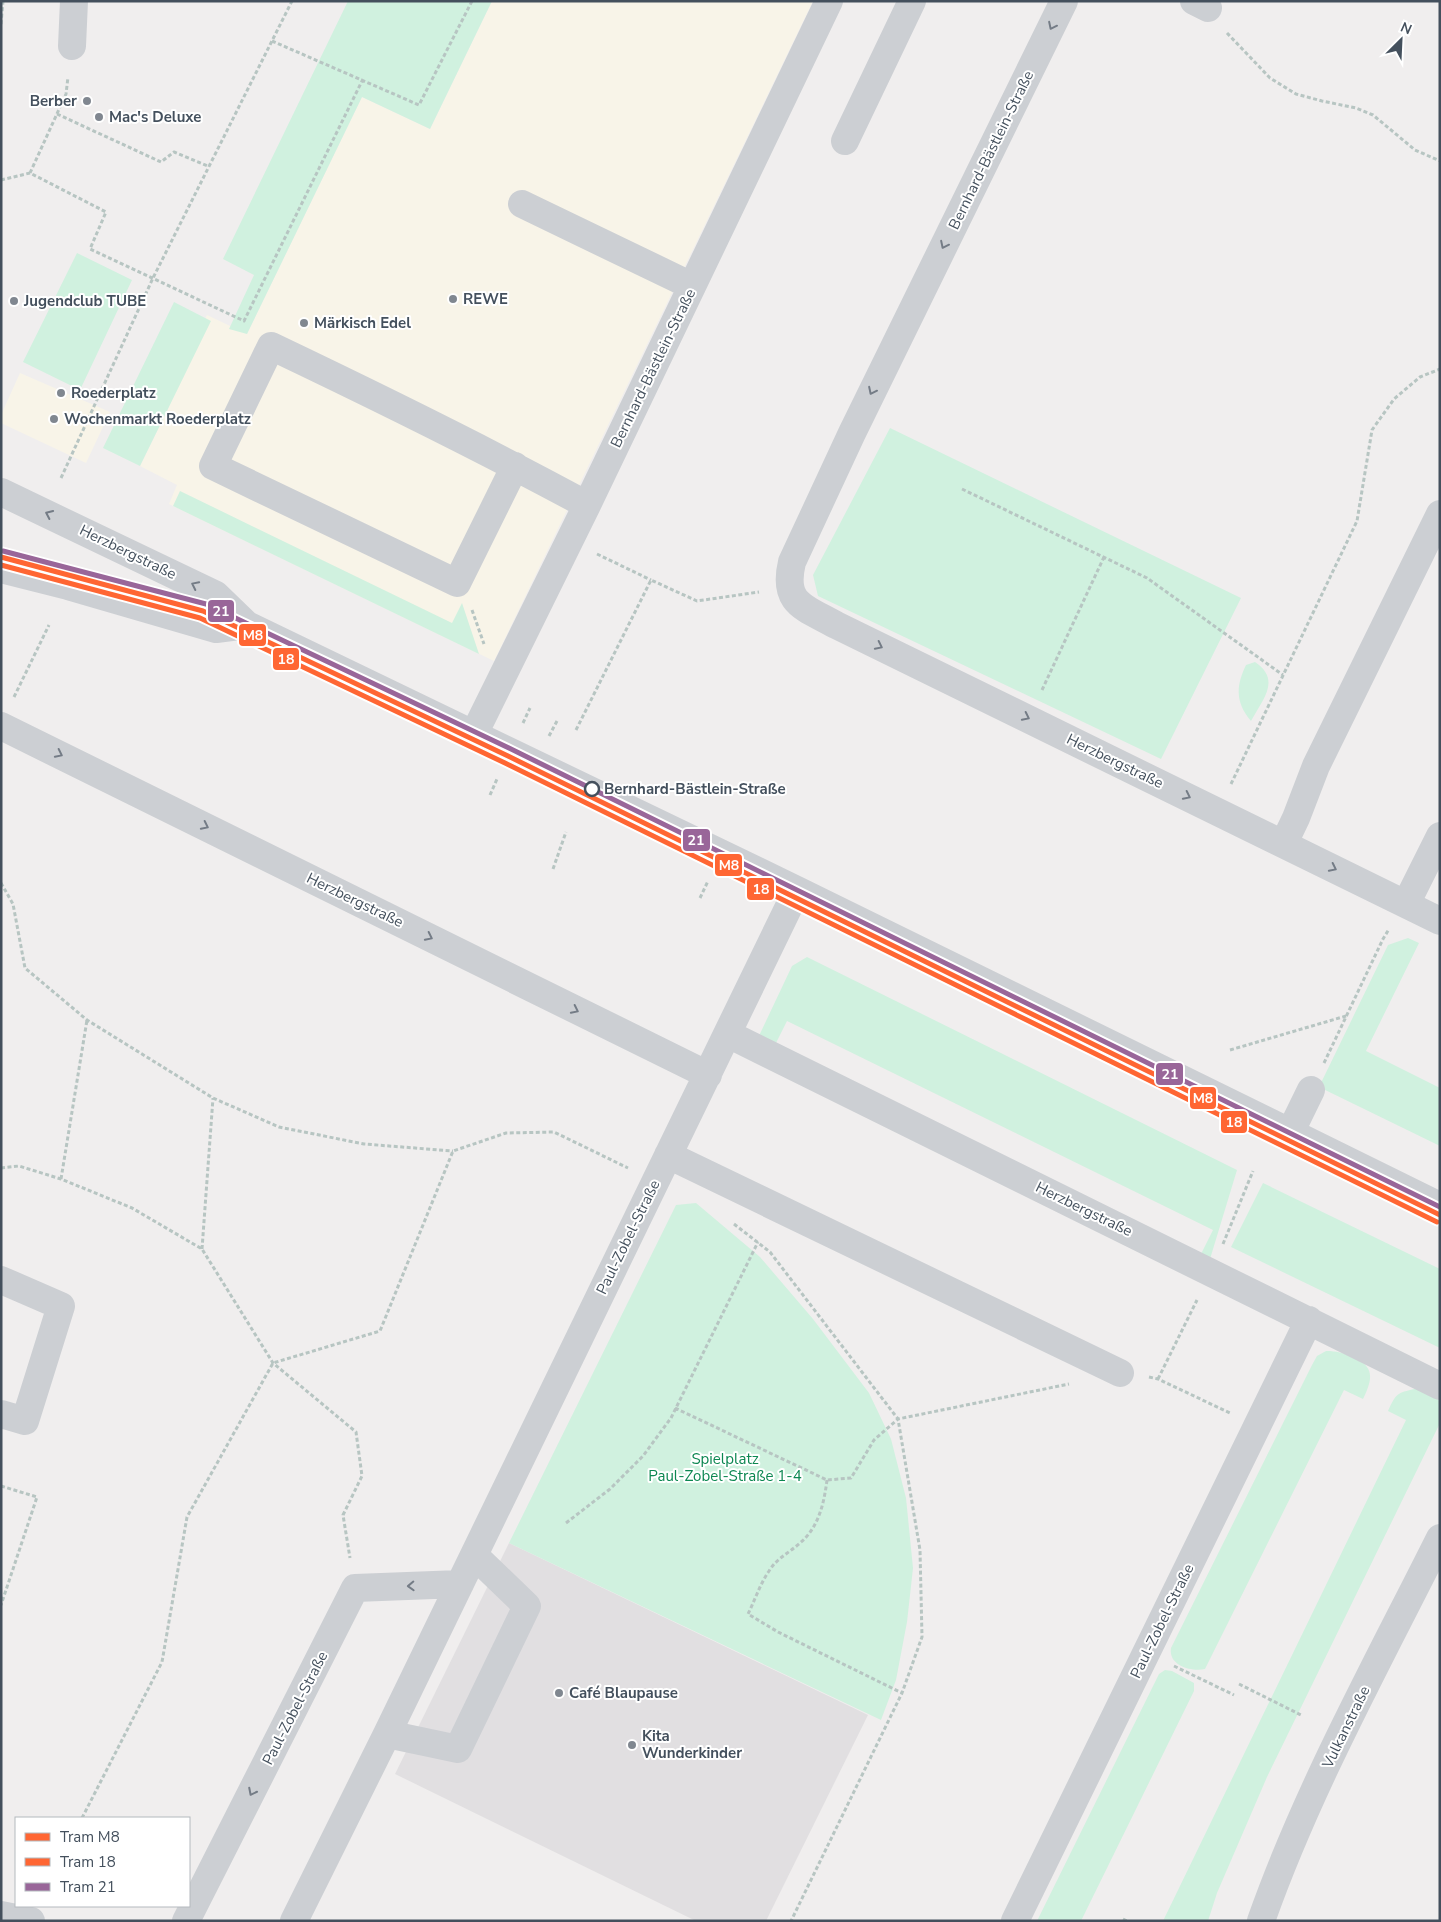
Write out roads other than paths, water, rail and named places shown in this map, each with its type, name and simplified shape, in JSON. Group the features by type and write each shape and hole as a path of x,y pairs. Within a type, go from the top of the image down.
{"street":[{"path":"72,46 74,1"},
{"name":"Bernhard-Bästlein-Straße","path":"474,734 587,505 829,1"},
{"path":"845,141 912,1"},
{"name":"Bernhard-Bästlein-Straße","path":"791,593 788,576 792,562 852,433 1064,1"},
{"path":"522,204 692,286"},
{"path":"515,466 457,583 213,466 272,346 515,466 587,505"},
{"name":"Herzbergstraße","path":"1,492 216,595 246,625 798,890 1440,1206"},
{"path":"1284,843 1316,766 1440,514"},
{"path":"1,570 68,586 216,629 246,625"},
{"name":"Herzbergstraße","path":"791,593 804,608 836,625 1440,921"},
{"name":"Herzbergstraße","path":"6,715 708,1075"},
{"path":"1406,904 1440,836"},
{"name":"Paul-Zobel-Straße","path":"294,1921 798,890"},
{"name":"Herzbergstraße","path":"728,1034 1440,1386"},
{"path":"1290,1133 1311,1090"},
{"path":"668,1155 1120,1373"},
{"path":"1,1414 25,1421 61,1306 10,1289"},
{"name":"Paul-Zobel-Straße","path":"1015,1921 1309,1320"},
{"name":"Vulkanstraße","path":"1261,1921 1292,1841 1324,1771 1440,1538"},
{"path":"387,1734 458,1749 527,1606 474,1555"},
{"name":"Paul-Zobel-Straße","path":"186,1921 356,1588 460,1584"},
{"path":"1,1915 30,1921"}],"tram line":[{"name":"21","path":"3,551 206,604 511,749 1440,1207"},
{"name":"M8","path":"1,557 203,611 508,756 1440,1215"},
{"name":"18","path":"1,565 200,618 505,763 1437,1222"}],"place":[{"name":"Berber","path":"87,101"},
{"name":"Mac's Deluxe","path":"99,117"},
{"name":"REWE","path":"453,299"},
{"name":"Jugendclub TUBE","path":"14,301"},
{"name":"Märkisch Edel","path":"304,323"},
{"name":"Roederplatz","path":"61,393"},
{"name":"Wochenmarkt Roederplatz","path":"54,419"},
{"name":"Bernhard-Bästlein-Straße","path":"592,789"},
{"name":"Café Blaupause","path":"559,1693"},
{"name":"Kita Wunderkinder","path":"632,1745"}],"park label":[{"name":"Spielplatz Paul-Zobel-Straße 1-4","path":"725,1468"}]}
